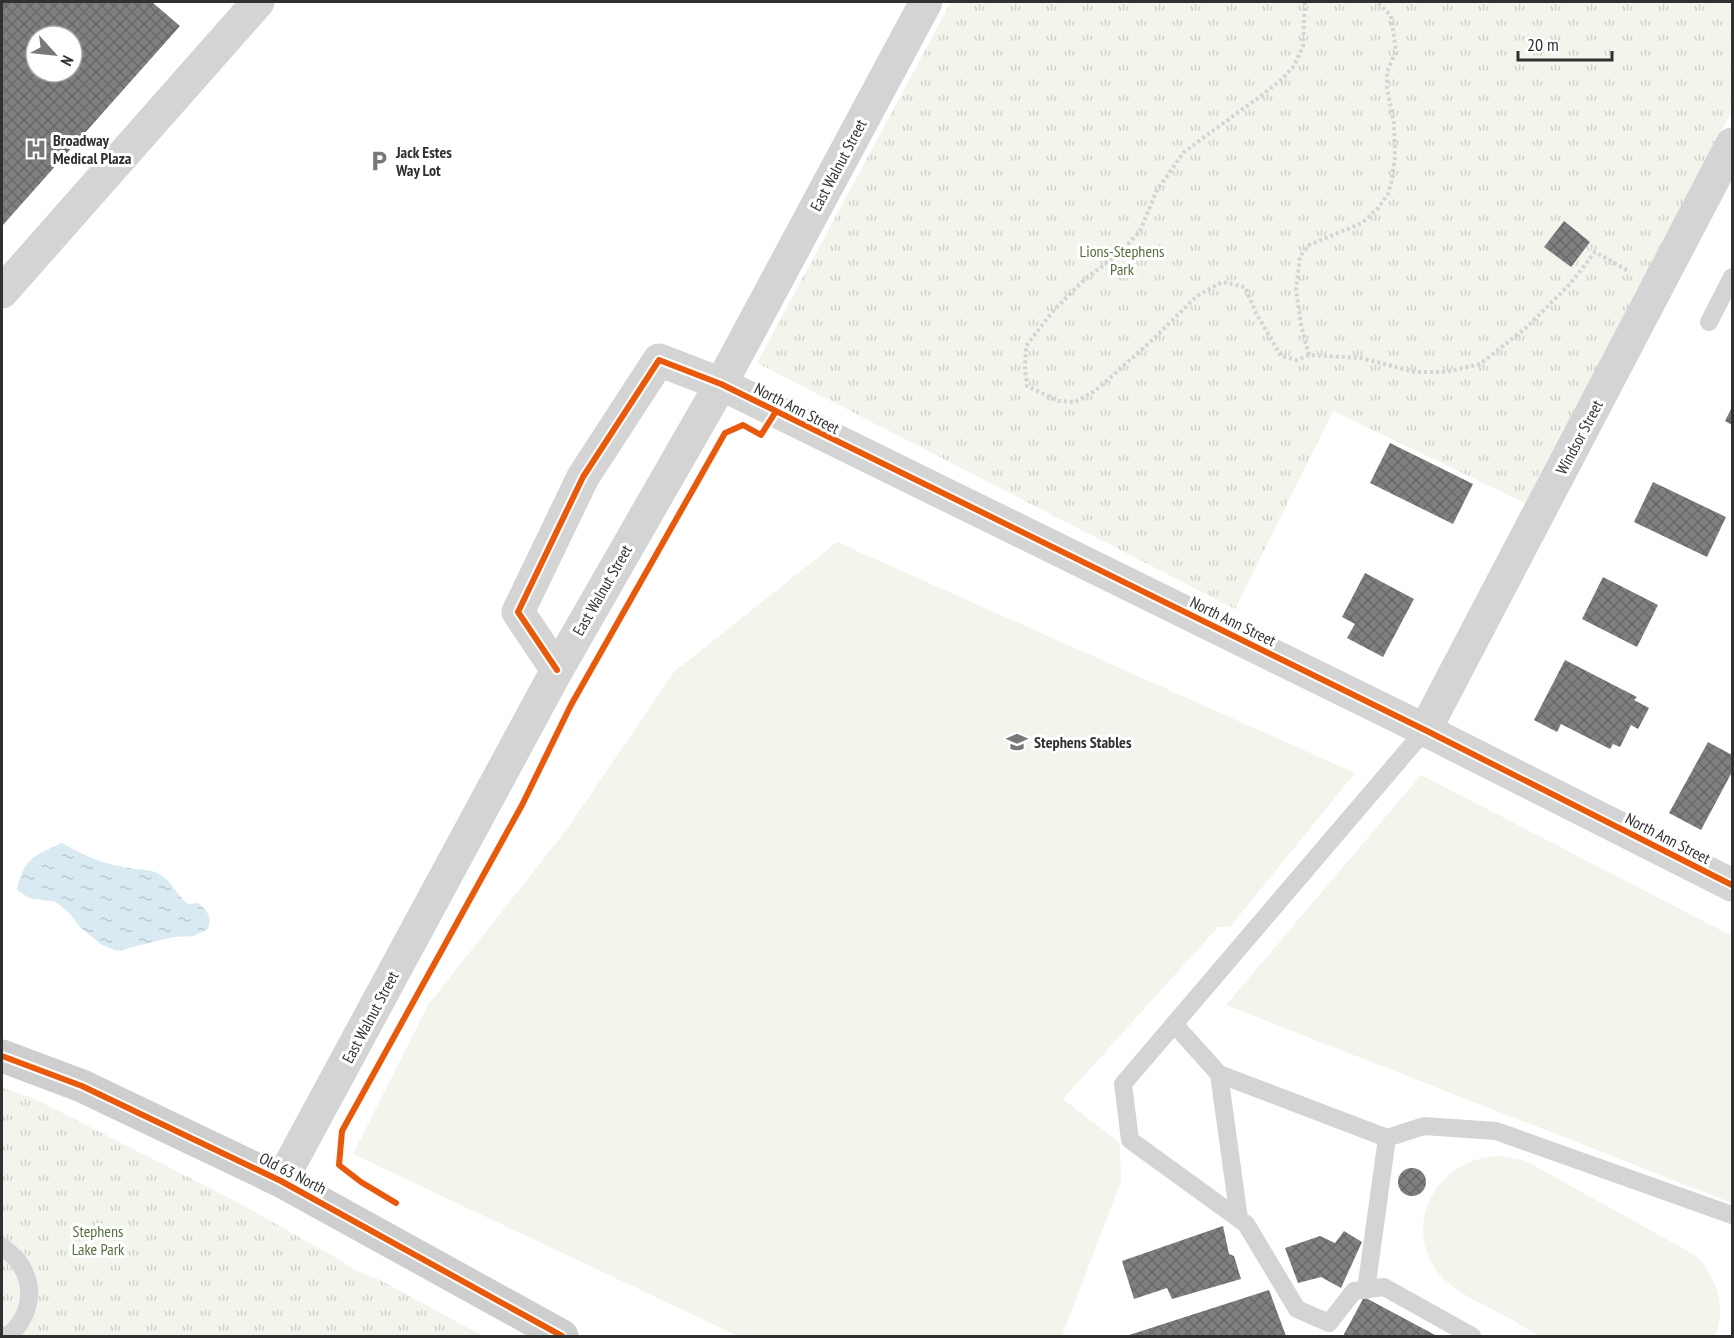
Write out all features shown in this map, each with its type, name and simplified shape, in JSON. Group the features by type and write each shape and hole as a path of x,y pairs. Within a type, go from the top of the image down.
{"main road":[{"name":"Old 63 North","path":"2,1056 82,1086 281,1181 562,1336"}],"street":[{"path":"2,292 258,2"},
{"name":"East Walnut Street","path":"281,1181 557,670 721,384 926,2"},
{"name":"Windsor Street","path":"1425,730 1732,144"},
{"name":"North Ann Street","path":"557,670 518,612 583,477 659,360 721,384 1425,730 1732,885"}],"lane":[{"path":"1709,322 1732,277"},
{"path":"1425,730 1123,1084 1130,1140 1246,1224 1297,1309 1329,1323 1354,1291 1384,1287 1472,1336"},
{"path":"1174,1024 1219,1074 1387,1138 1424,1126 1496,1131 1732,1215"},
{"path":"1219,1074 1239,1220"},
{"path":"1366,1290 1387,1138"},
{"path":"2,1247 18,1261 29,1283 29,1307 18,1328 8,1336"}],"path":[{"path":"1305,2 1303,46 1294,66 1262,95 1184,153 1157,190 1140,231 1120,253 1085,279 1054,310 1026,346 1027,386 1058,401 1075,402 1095,390 1148,344 1197,296 1221,282 1245,287 1256,313 1281,356 1297,360 1309,355 1361,358 1415,372 1446,372 1480,364 1527,327 1569,284 1595,252 1636,276"},
{"path":"1309,355 1301,325 1296,290 1300,256 1309,245 1362,223 1378,208 1388,194 1392,180 1395,157 1394,123 1387,88 1387,72 1396,51 1391,15 1377,2"}],"green space":[{"name":"Lions-Stephens Park","path":"951,2 1732,2 1732,111 1525,503 1333,411 1235,609 757,363"},
{"path":"837,542 1355,773 1230,927 1218,927 1063,1099 1120,1143 1121,1181 1062,1336 738,1336 353,1154 428,1005 567,829 674,672"},
{"path":"1421,775 1732,936 1732,1203 1226,1005"},
{"name":"Stephens Lake Park","path":"2,1088 33,1098 239,1203 354,1270 380,1280 483,1336 2,1336"},
{"path":"1498,1156 1522,1160 1533,1165 1695,1255 1709,1273 1718,1293 1720,1314 1715,1336 1541,1336 1468,1297 1449,1284 1434,1267 1426,1248 1423,1228 1426,1210 1433,1193 1460,1167 1478,1159"}],"water":[{"path":"62,843 106,863 161,875 188,904 198,903 204,909 209,918 208,929 194,936 174,937 117,951 102,945 81,928 56,902 29,898 17,890 23,871 32,859"}],"building":[{"name":"Broadway Medical Plaza","path":"2,2 152,2 180,26 2,226"},
{"path":"1564,221 1590,242 1571,267 1544,247"},
{"path":"1732,407 1732,425 1725,421"},
{"path":"1390,443 1473,484 1453,524 1370,483"},
{"path":"1653,482 1726,517 1707,557 1634,522"},
{"path":"1365,573 1414,599 1383,657 1347,638 1355,624 1342,617"},
{"path":"1603,577 1658,605 1637,647 1582,619"},
{"path":"1565,660 1637,697 1634,700 1649,708 1638,729 1631,725 1620,747 1613,744 1610,749 1561,724 1557,732 1534,720"},
{"path":"1708,742 1732,755 1732,772 1701,830 1669,813"},
{"path":"1412,1168 1422,1172 1426,1182 1422,1192 1412,1196 1402,1192 1398,1182 1402,1172"},
{"path":"1223,1226 1229,1254 1234,1256 1241,1279 1172,1299 1167,1288 1134,1299 1122,1261"},
{"path":"1344,1231 1362,1242 1341,1288 1321,1277 1298,1283 1285,1248 1320,1236 1335,1243"},
{"path":"1269,1290 1286,1336 1126,1336"},
{"path":"1364,1297 1437,1336 1343,1336"}],"cycle path":[{"path":"557,670 518,612 583,477 659,360 721,384 1425,730 1732,885"},
{"path":"396,1203 361,1182 339,1165 342,1131 522,805 571,705 725,433 743,425 761,435 775,413"},
{"path":"2,1056 82,1086 281,1181 562,1336"}],"place":[{"name":"Broadway Medical Plaza","path":"36,149"},
{"name":"Jack Estes Way Lot","path":"379,161"},
{"name":"Stephens Stables","path":"1017,742"}]}
